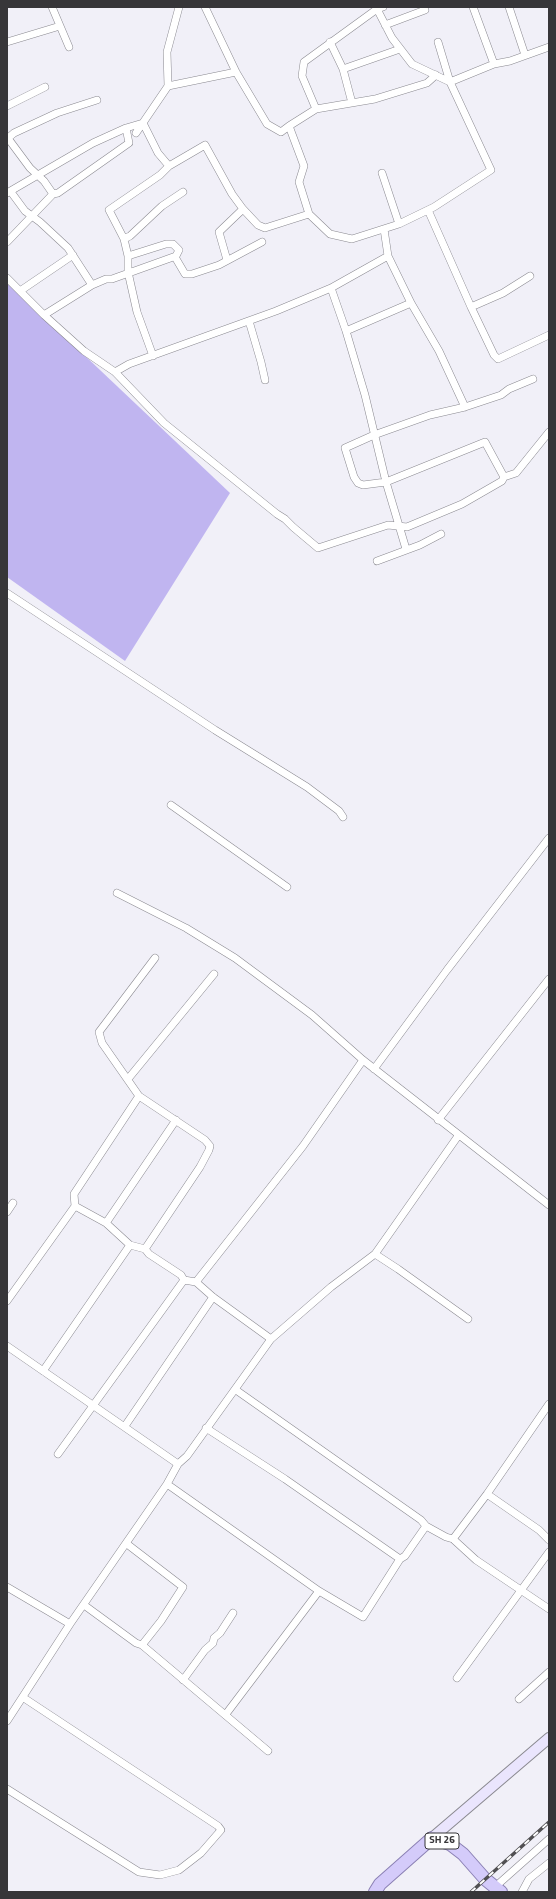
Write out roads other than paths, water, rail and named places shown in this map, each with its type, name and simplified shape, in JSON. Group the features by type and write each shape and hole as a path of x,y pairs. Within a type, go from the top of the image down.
{"main road":[{"name":"SH 26","path":"378,1888 432,1838 450,1844 463,1854 497,1890"},
{"path":"366,1892 373,1886 378,1888"}],"street":[{"path":"52,7 69,47"},
{"path":"136,133 168,86 166,52 179,7"},
{"path":"205,7 236,72 267,124 281,132 316,109 375,99 427,84 436,75"},
{"path":"473,7 494,64"},
{"path":"509,7 526,55"},
{"path":"316,109 302,76 302,67 304,62 379,8 385,25 400,49 412,64 450,82 494,64 510,61 549,46"},
{"path":"385,25 425,10"},
{"path":"7,42 60,26"},
{"path":"330,42 343,69 352,102"},
{"path":"289,126 304,166 298,182 308,214 330,234 352,239 399,224 428,210 491,170 450,82 438,42"},
{"path":"343,69 400,49"},
{"path":"168,86 236,72"},
{"path":"7,106 46,87"},
{"path":"53,194 7,138 14,133 57,113 97,100"},
{"path":"92,285 68,248 25,211 9,192 37,174 93,143 126,128 143,123"},
{"path":"143,123 158,153 169,166"},
{"path":"7,242 53,194 58,193 129,143 126,128"},
{"path":"153,356 137,312 128,272 128,256 124,239 109,210 160,175 169,166 204,145 243,209 258,225 265,228 308,214"},
{"path":"382,174 399,224"},
{"path":"124,239 162,206 183,192"},
{"path":"227,260 219,232 243,209"},
{"path":"428,210 494,355 498,359 549,335"},
{"path":"384,229 388,256 411,303 439,351 465,407"},
{"path":"175,257 184,274 192,274 219,265 262,242"},
{"path":"44,315 92,285 175,257 179,250 173,244 166,244 128,256"},
{"path":"20,291 73,255"},
{"path":"115,372 129,364 276,311 331,288 388,256"},
{"path":"471,307 503,293 530,276"},
{"path":"7,278 44,315 84,351 115,372 164,423 276,514 285,519 318,548 388,525 407,527 462,504 502,481 504,477 516,473 549,432"},
{"path":"331,288 346,331 398,527 406,549"},
{"path":"346,331 411,303"},
{"path":"249,321 262,362 265,380"},
{"path":"504,477 485,442 386,482 368,486 358,483 354,477 345,448 374,435 430,415 465,407 501,395 509,389 533,379"},
{"path":"377,560 426,542 440,534"},
{"path":"7,593 215,730 307,787 339,811 343,817"},
{"path":"171,805 256,863 287,888"},
{"path":"374,1069 447,970 549,838"},
{"path":"117,893 186,928 235,958 312,1015 362,1060 549,1206"},
{"path":"145,1249 209,1150 210,1146 205,1140 139,1096 102,1043 99,1032 155,958"},
{"path":"128,1079 214,974"},
{"path":"438,1120 549,979"},
{"path":"196,1282 303,1146 362,1060"},
{"path":"7,1301 75,1206 74,1194 139,1096"},
{"path":"106,1223 176,1120"},
{"path":"7,1721 24,1698 70,1624 127,1544 167,1484 178,1464 187,1456 206,1428 236,1390 244,1373 271,1338 331,1287 375,1254 458,1136"},
{"path":"7,1212 14,1203"},
{"path":"75,1206 106,1223 130,1245 145,1249 149,1254 181,1275 184,1280 196,1282 213,1297 271,1338"},
{"path":"43,1371 130,1245"},
{"path":"375,1254 468,1318"},
{"path":"58,1454 184,1280"},
{"path":"125,1426 213,1297"},
{"path":"7,1346 178,1464"},
{"path":"236,1390 421,1520 426,1526 452,1539 476,1560 549,1610"},
{"path":"452,1539 487,1494 549,1404"},
{"path":"206,1428 286,1479 400,1559"},
{"path":"167,1484 318,1591 363,1616 400,1559 405,1556 426,1526"},
{"path":"487,1494 539,1530 549,1540"},
{"path":"127,1544 183,1587 161,1621 142,1645"},
{"path":"457,1678 549,1552"},
{"path":"7,1586 70,1624"},
{"path":"226,1714 318,1591"},
{"path":"84,1605 136,1643 142,1645 226,1714 268,1751"},
{"path":"183,1680 205,1650 213,1643 214,1638 220,1633 233,1613"},
{"path":"519,1699 549,1672"},
{"path":"7,1789 139,1872 160,1875 179,1870 201,1853 221,1830 24,1698"},
{"path":"432,1838 549,1738"},
{"path":"497,1890 549,1838"},
{"path":"522,1892 529,1879 549,1863"}],"railway":[{"path":"471,1892 549,1822"}]}
